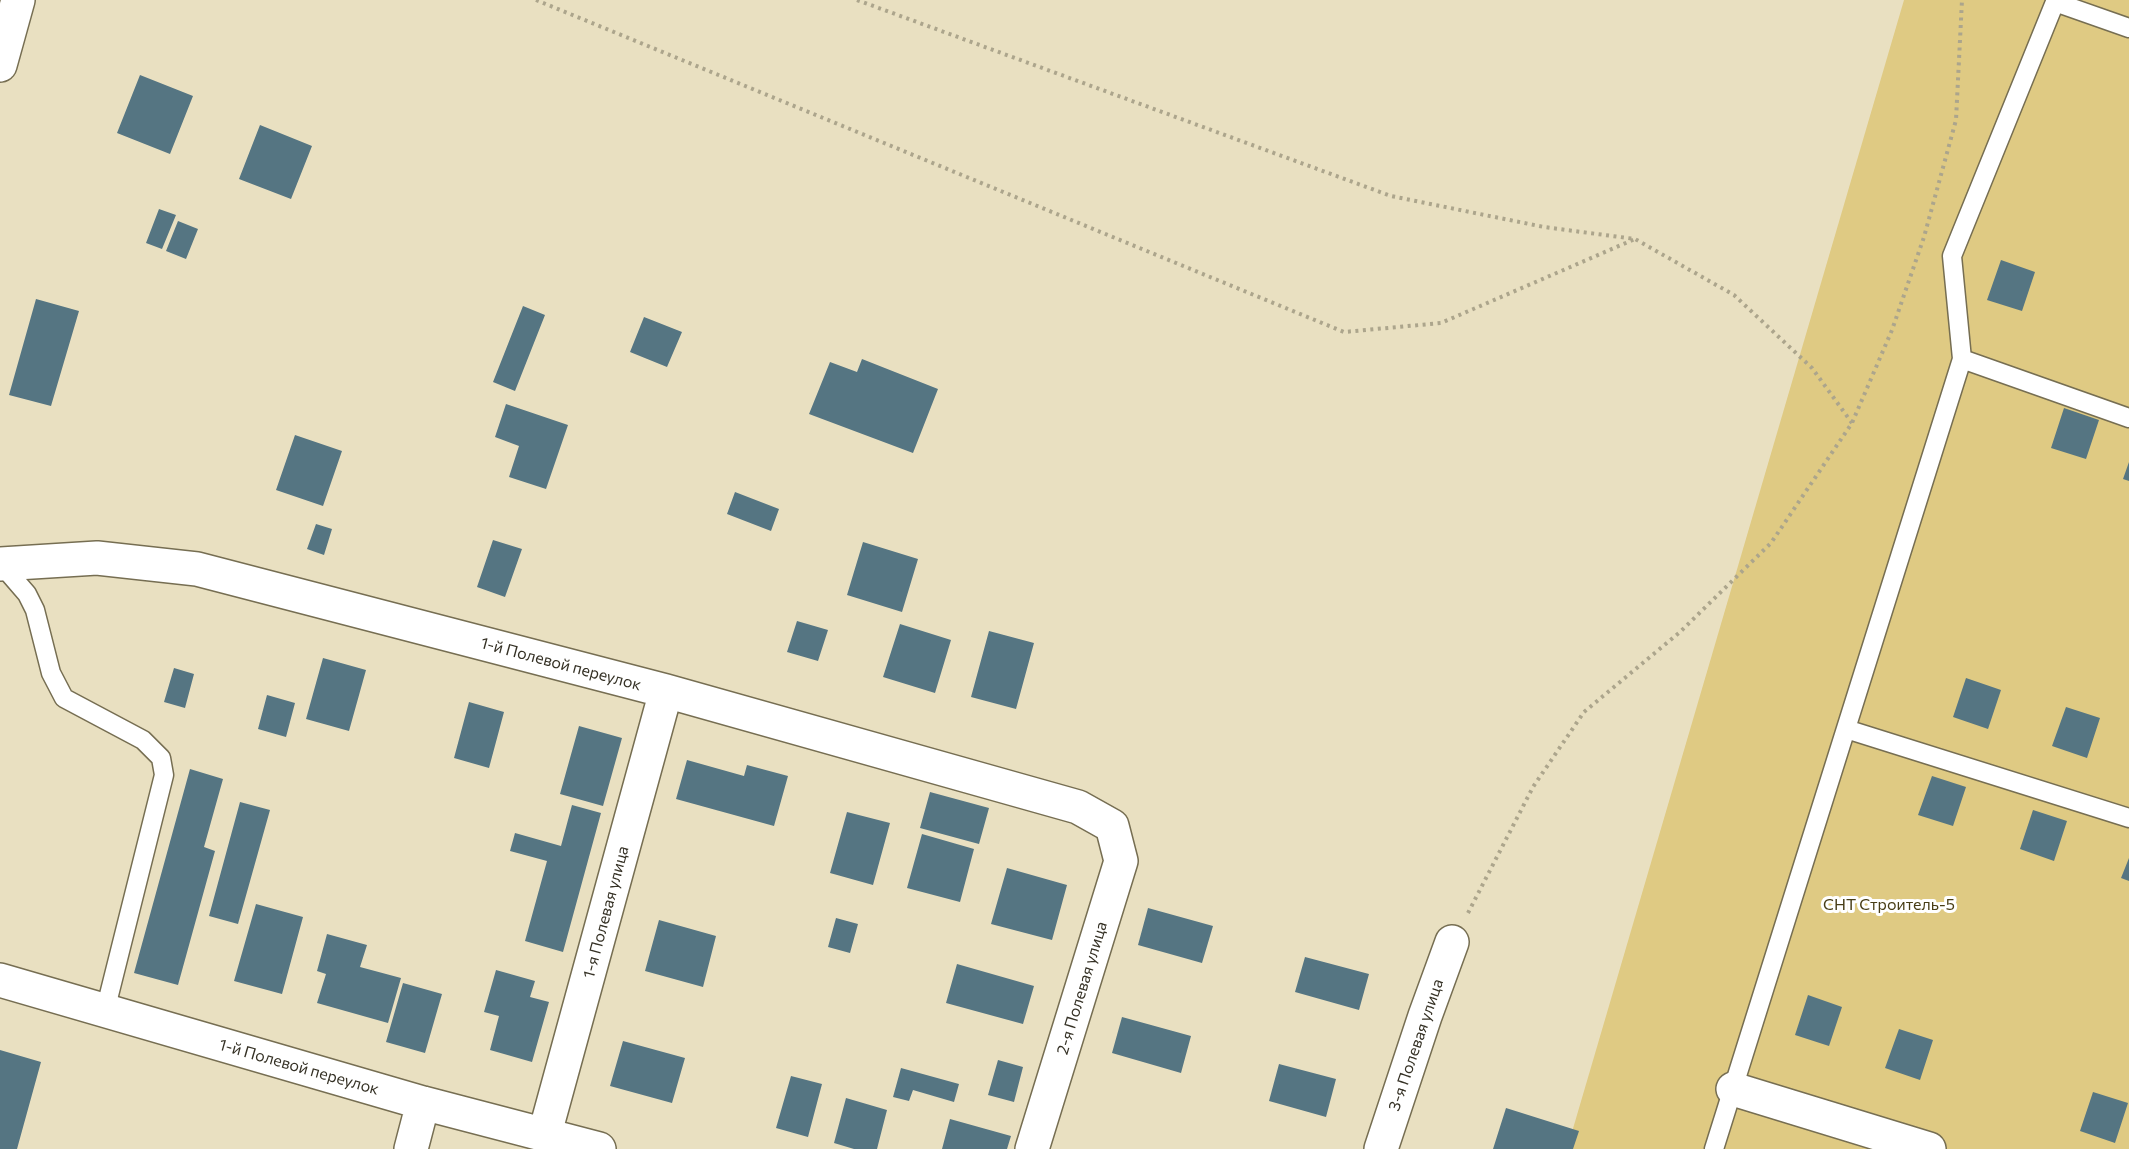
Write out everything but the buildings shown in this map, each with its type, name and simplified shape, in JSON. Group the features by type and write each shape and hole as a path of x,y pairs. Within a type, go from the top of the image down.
{"street":[{"path":"0,65 18,0"},
{"name":"1-й Полевой переулок","path":"1,564 97,558 197,569 666,691 1078,807 1112,826"},
{"name":"1-я Полевая улица","path":"545,1133 666,691"},
{"name":"2-я Полевая улица","path":"1032,1149 1121,861 1112,826"},
{"name":"3-я Полевая улица","path":"1381,1149 1452,942"},
{"name":"1-й Полевой переулок","path":"0,980 423,1104 545,1133 599,1149"},
{"path":"1733,1089 1929,1149"},
{"path":"411,1149 423,1104"}],"lane":[{"path":"1714,1149 1962,359 1952,256 2055,2 2129,28"},
{"path":"1962,359 2129,418"},
{"path":"1,564 27,594 35,610 51,673 64,698 143,740 160,758 164,775 105,1011"},
{"path":"1846,729 2129,818"}],"path":[{"path":"536,0 1344,332 1441,323 1635,239"},
{"path":"857,0 1391,196 1544,227 1635,239 1734,295 1812,368 1852,423"},
{"path":"1452,942 1533,787 1584,712 1680,632 1771,543 1852,423 1892,330 1910,278 1956,120 1962,0"}],"green space":[{"name":"СНТ Строитель-5","path":"1904,0 2129,0 2129,1149 1567,1149"}]}
